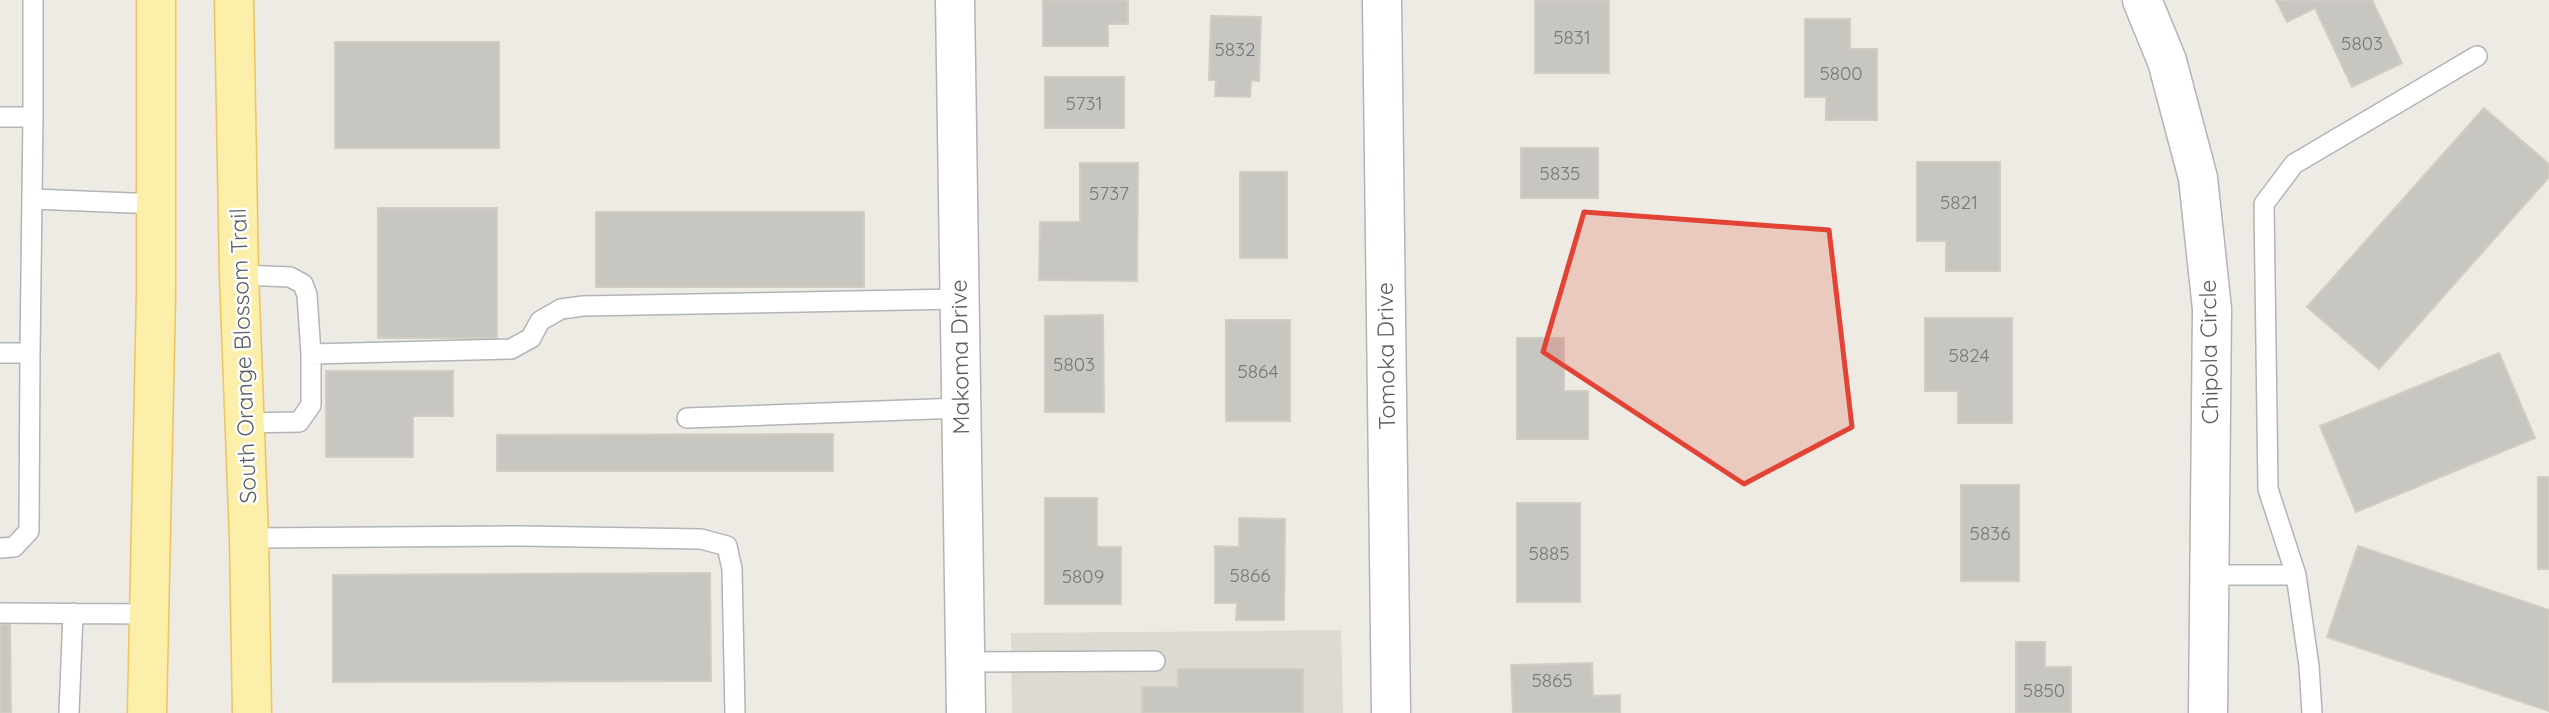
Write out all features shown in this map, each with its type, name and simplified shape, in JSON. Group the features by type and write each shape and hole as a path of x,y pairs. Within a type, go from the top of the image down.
{"main road":[{"path":"147,713 156,204 156,0"},
{"name":"South Orange Blossom Trail","path":"234,0 252,713"}],"street":[{"name":"Makoma Drive","path":"955,0 966,713"},
{"name":"Tomoka Drive","path":"1382,0 1391,713"},
{"name":"Chipola Circle","path":"2142,0 2166,61 2198,178 2212,309 2207,713"}],"lane":[{"path":"0,548 14,547 29,531 33,0"},
{"path":"2312,713 2309,666 2296,575 2268,489 2264,204 2294,164 2477,56"},
{"path":"0,117 33,117"},
{"path":"33,199 156,204"},
{"path":"239,275 290,276 303,284 307,295 312,354 311,405 299,422 244,423"},
{"path":"312,354 511,349 531,338 540,321 561,309 583,306 959,299"},
{"path":"0,353 30,353"},
{"path":"687,418 961,408"},
{"path":"249,538 536,536 701,539 727,546 732,569 735,713"},
{"path":"2209,575 2296,575"},
{"path":"0,613 149,614"},
{"path":"69,713 73,613"},
{"path":"965,662 1155,662"}],"highlighted area":[{"path":"1584,212 1829,230 1852,427 1744,484 1543,352"}],"shaded area":[{"path":"1341,630 1343,713 1012,713 1011,633"}],"building":[{"path":"1043,0 1128,0 1128,24 1108,24 1108,46 1043,46"},
{"path":"1535,0 1609,0 1609,73 1535,73"},
{"path":"2276,0 2372,0 2402,63 2352,87 2315,8 2287,22"},
{"path":"1211,16 1261,17 1259,81 1251,80 1250,97 1215,96 1216,80 1209,80"},
{"path":"1805,19 1850,19 1850,49 1877,49 1877,120 1826,120 1826,97 1805,97"},
{"path":"335,42 499,42 499,148 335,148"},
{"path":"1045,77 1124,77 1124,128 1045,128"},
{"path":"2484,108 2549,164 2549,177 2379,369 2307,307"},
{"path":"1521,148 1598,148 1598,198 1521,198"},
{"path":"1917,162 2000,162 2000,271 1946,271 1946,241 1917,241"},
{"path":"1080,163 1138,163 1137,281 1039,280 1040,222 1080,222"},
{"path":"1240,172 1287,172 1287,258 1240,258"},
{"path":"378,208 497,208 497,338 378,338"},
{"path":"596,212 864,212 864,287 596,287"},
{"path":"1103,315 1104,412 1045,412 1045,316"},
{"path":"1925,318 2012,318 2012,423 1958,423 1958,391 1925,391"},
{"path":"1226,320 1290,320 1290,421 1226,421"},
{"path":"1517,338 1564,338 1564,391 1588,391 1588,439 1517,439"},
{"path":"2499,353 2535,438 2356,512 2320,426"},
{"path":"326,371 453,371 453,416 413,416 413,457 326,457"},
{"path":"833,434 833,471 497,471 497,435"},
{"path":"2538,477 2549,477 2549,569 2538,569"},
{"path":"1961,485 2019,485 2019,581 1961,581"},
{"path":"1045,498 1097,498 1097,547 1121,547 1121,604 1045,604"},
{"path":"1517,503 1580,503 1580,602 1517,602"},
{"path":"1239,518 1285,519 1284,620 1236,620 1237,603 1215,603 1215,546 1239,547"},
{"path":"2358,546 2549,610 2549,711 2327,637"},
{"path":"710,573 711,681 333,682 333,575"},
{"path":"0,625 10,625 11,713 0,713"},
{"path":"2016,642 2045,642 2045,667 2071,667 2071,713 2016,713"},
{"path":"1592,663 1593,696 1620,695 1620,713 1513,713 1511,665"},
{"path":"1178,669 1303,669 1303,713 1142,713 1142,687 1178,687"}]}
